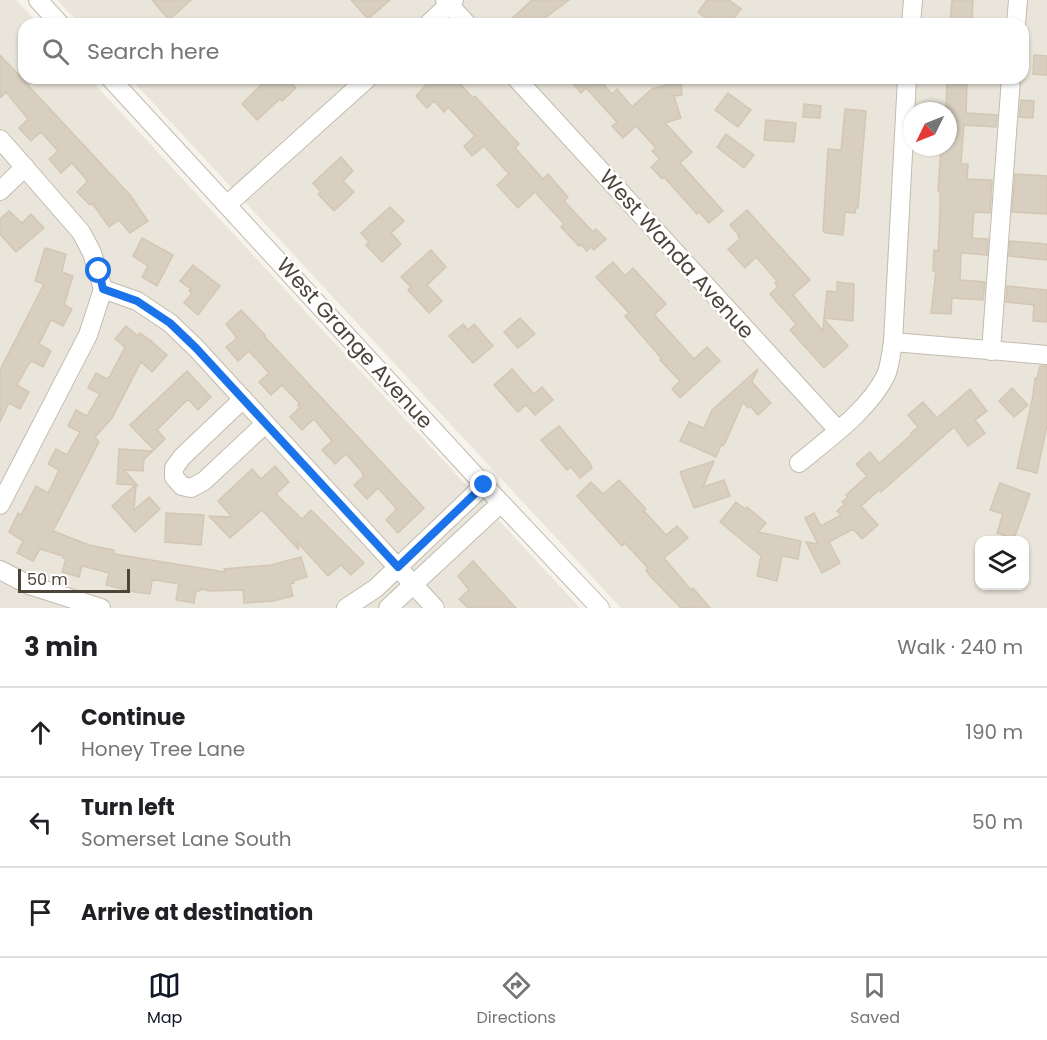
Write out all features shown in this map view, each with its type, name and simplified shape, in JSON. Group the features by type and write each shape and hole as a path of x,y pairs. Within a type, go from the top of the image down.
{"street":[{"path":"38,0 54,18"},
{"path":"912,18 913,0"},
{"path":"1016,18 1018,0"},
{"path":"434,18 450,2 462,18"},
{"name":"West Grange Avenue","path":"116,84 600,608"},
{"path":"228,204 361,84"},
{"name":"West Wanda Avenue","path":"521,84 838,430"},
{"path":"800,463 838,430 876,391 887,374 893,342 907,84"},
{"path":"991,351 1011,84"},
{"path":"0,139 81,232 92,253 103,289 88,335 0,505"},
{"path":"0,191 25,167"},
{"path":"103,289 137,301 170,323 435,608"},
{"path":"893,342 1047,355"},
{"path":"243,399 182,457 174,468 174,477 182,486 191,488 204,481 265,424"},
{"path":"346,608 376,588 484,485"},
{"path":"388,608 501,503"},
{"path":"0,570 29,585 101,608"}],"shaded area":[{"path":"0,0 16,0 33,18 18,18 18,84 95,84 580,608 0,608"},
{"path":"57,0 1047,0 1047,608 621,608 136,84 1029,84 1029,18 74,18"}],"building":[{"path":"152,0 191,0 171,18 167,18"},
{"path":"351,0 390,0 369,18"},
{"path":"532,0 569,0 545,18 512,18"},
{"path":"707,0 729,0 741,9 734,18 706,18 698,12"},
{"path":"952,0 973,0 972,18 950,18"},
{"path":"0,55 18,74 18,84 27,84 130,195 148,221 130,233 119,220 109,227 92,203 90,205 77,192 87,182 86,179 72,163 61,173 49,159 58,151 41,132 31,141 19,128 28,119 6,92 0,98"},
{"path":"1034,55 1047,56 1047,75 1033,74"},
{"path":"262,84 292,84 296,88 257,120 242,104"},
{"path":"427,84 460,84 473,98 475,96 519,144 515,148 543,179 548,174 568,197 564,201 593,232 596,229 606,239 594,250 591,247 587,251 581,245 579,246 561,227 564,224 535,192 518,208 497,185 509,174 484,146 472,156 464,146 475,136 448,107 444,112 434,101 427,108 416,96"},
{"path":"573,84 603,84 612,94 617,89 632,107 652,89 670,84 681,84 682,95 674,96 681,118 665,123 692,152 680,163 723,211 709,223 699,212 697,214 664,177 662,179 651,167 660,159 652,151 656,148 636,126 623,138 612,126 617,122 586,88 581,93"},
{"path":"947,84 967,84 966,113 997,115 996,127 964,125 961,164 968,164 967,179 992,180 990,213 974,212 972,238 988,239 987,255 961,253 960,280 985,282 983,300 952,298 951,314 931,313 936,271 933,271 934,250 938,251 940,191 938,191 940,156 957,156 957,102 946,102"},
{"path":"728,93 751,110 738,127 715,110"},
{"path":"1021,100 1034,101 1033,118 1019,117"},
{"path":"804,104 821,106 820,118 803,117"},
{"path":"845,109 866,111 858,208 856,207 855,213 845,212 843,235 823,231 828,149 841,150"},
{"path":"766,120 796,123 794,142 764,140"},
{"path":"726,134 754,155 744,168 717,147"},
{"path":"341,157 353,171 343,181 354,192 334,211 318,194 321,192 313,183"},
{"path":"1015,174 1047,176 1047,214 1012,212"},
{"path":"390,207 404,221 391,233 401,244 382,262 366,245 369,242 361,233"},
{"path":"747,210 810,280 793,295 823,331 824,319 848,346 824,368 790,330 796,324 770,294 778,287 775,283 777,281 756,257 745,268 728,249 740,239 730,225"},
{"path":"9,211 22,223 31,214 44,228 16,252 0,234 0,219"},
{"path":"142,238 173,255 157,286 142,277 148,266 133,256"},
{"path":"1010,241 1047,244 1047,260 1009,256"},
{"path":"45,248 66,254 62,272 73,276 64,305 72,309 63,326 51,320 39,344 51,351 43,367 32,361 28,365 17,385 29,392 20,409 9,403 0,422 0,370 44,284 35,281"},
{"path":"431,250 446,267 427,285 442,301 429,313 408,290 411,287 401,277"},
{"path":"613,262 625,276 633,268 666,304 655,314 657,318 694,359 707,347 720,361 680,398 672,389 680,381 625,316 629,313 596,277"},
{"path":"193,265 220,286 198,315 184,303 192,293 189,291 191,289 180,281"},
{"path":"837,282 854,284 853,321 824,318 827,291 837,292"},
{"path":"1007,286 1047,290 1047,322 1033,321 1034,305 1006,302"},
{"path":"241,310 424,508 398,533 386,520 396,510 395,507 378,488 367,499 354,485 364,476 363,473 346,454 335,464 322,450 332,441 314,419 302,430 290,417 300,407 299,403 282,385 271,395 259,382 269,373 249,351 238,361 226,347 237,338 226,324"},
{"path":"520,318 535,334 518,348 504,332"},
{"path":"463,324 468,330 474,324 493,346 473,363 449,336"},
{"path":"126,326 138,336 140,333 150,340 167,355 152,372 141,362 112,418 95,437 99,442 53,531 89,545 114,550 114,554 225,572 224,569 271,565 301,557 307,577 290,584 293,596 273,601 244,603 243,590 200,589 196,591 194,603 176,600 179,584 156,580 152,581 150,594 135,592 106,585 109,573 82,566 79,577 62,572 66,559 63,556 40,549 33,561 17,553 23,541 9,532 18,513 21,515 36,486 48,493 59,470 48,464 56,449 67,455 80,432 68,426 76,410 87,416 100,394 88,388 96,373 107,379 110,376 125,347 115,339"},
{"path":"1040,366 1047,366 1047,425 1037,473 1017,468 1035,378 1037,378"},
{"path":"512,369 534,394 542,387 553,400 535,415 526,405 518,412 494,385"},
{"path":"758,369 752,382 771,403 758,415 743,402 726,441 723,446 721,445 716,457 680,441 689,422 704,428 712,410"},
{"path":"187,371 211,397 198,410 189,400 186,401 157,430 165,439 154,450 130,425"},
{"path":"1012,388 1028,405 1014,417 999,401"},
{"path":"970,389 987,411 975,420 985,433 968,446 954,427 881,492 879,490 861,506 878,525 862,539 853,529 829,542 840,563 822,573 806,542 818,544 805,518 814,513 821,526 841,515 837,511 845,504 842,502 848,497 846,495 867,476 856,464 870,452 879,463 912,434 918,427 908,415 923,402 937,418"},
{"path":"559,426 590,463 592,468 580,478 571,467 567,470 541,440"},
{"path":"119,449 153,451 144,459 143,471 124,470 138,486 136,485 134,510 149,497 160,509 135,532 112,506 135,485 117,484"},
{"path":"714,461 703,487 724,480 730,496 694,508 680,472"},
{"path":"275,466 289,482 276,494 302,519 311,510 364,563 351,575 341,565 328,576 297,542 299,550 262,510 230,538 209,516 232,517 218,501 252,469 261,479"},
{"path":"619,480 666,535 677,526 688,538 664,558 710,608 681,608 652,578 646,570 648,568 625,543 622,546 577,496 591,482 603,494"},
{"path":"1000,483 1030,494 1015,536 997,533 1003,514 990,510"},
{"path":"736,502 745,509 747,507 766,523 758,532 801,541 798,559 782,556 777,581 757,576 761,556 720,522"},
{"path":"166,513 204,515 201,545 165,542"},
{"path":"473,561 516,608 468,608 459,599 469,590 458,576"}],"route":[{"path":"99,271 103,289 137,301 170,323 196,348 398,567 484,485"}]}
